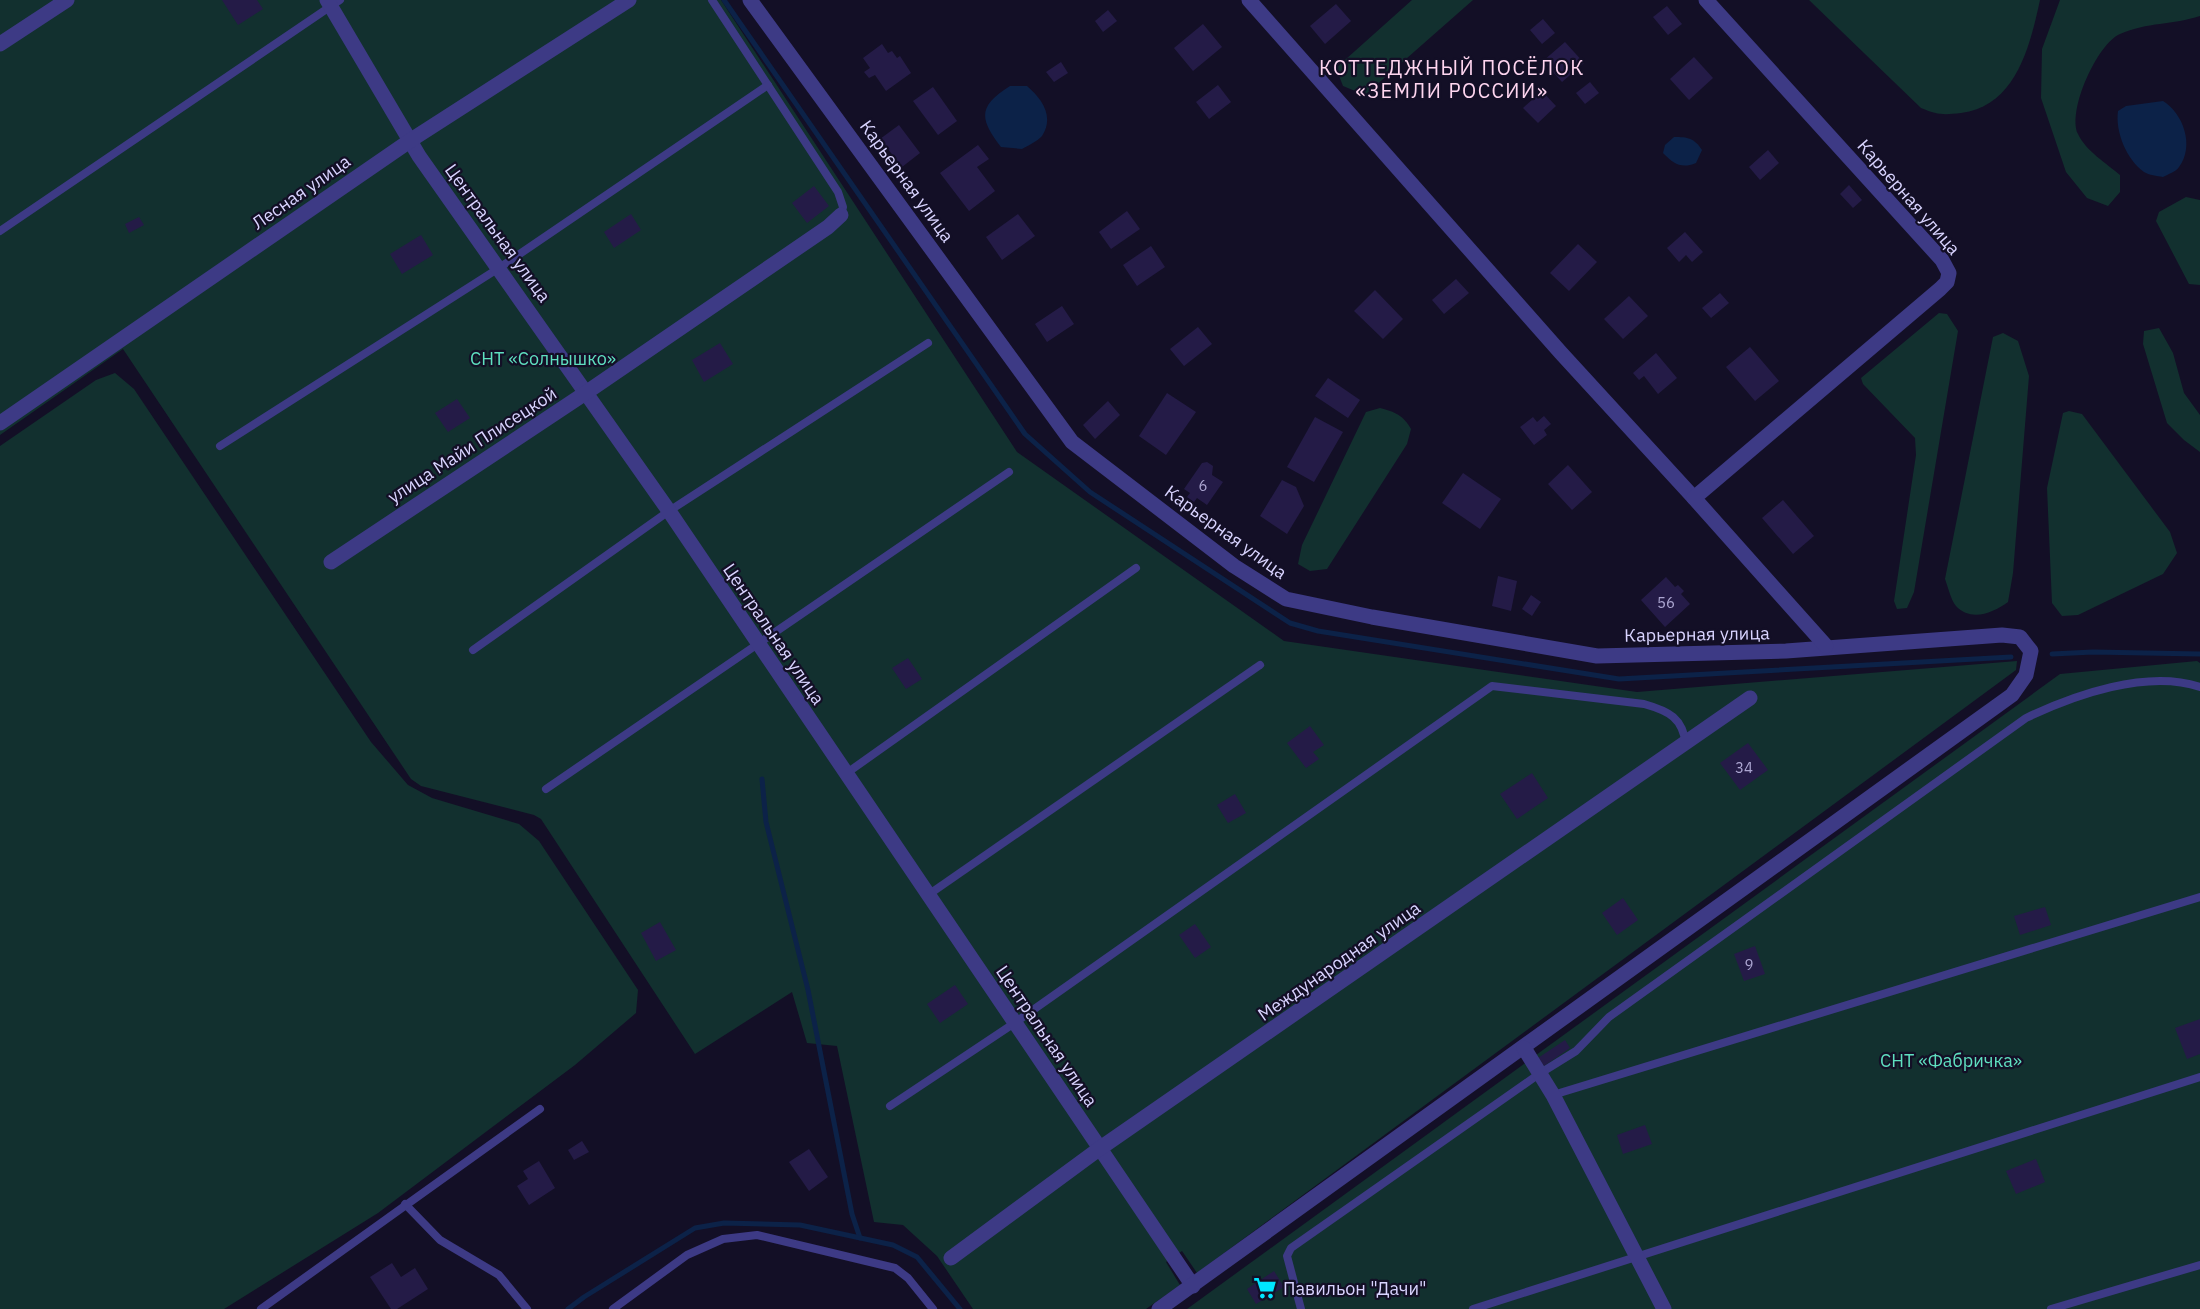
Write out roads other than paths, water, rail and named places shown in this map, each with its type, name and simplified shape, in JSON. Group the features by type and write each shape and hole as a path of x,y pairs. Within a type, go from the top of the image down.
{"street":[{"path":"0,44 67,0"},
{"name":"Лесная улица","path":"0,423 411,140 629,0"},
{"name":"Карьерная улица","path":"750,0 1072,442 1234,566 1286,599 1384,620 1597,656 1786,651 1827,646"},
{"name":"Карьерная улица","path":"1249,0 1561,353 1827,646"},
{"name":"Карьерная улица","path":"1694,498 1940,290 1947,282 1949,273 1942,260 1706,0"},
{"name":"Центральная улица","path":"333,2 419,156 669,511 844,775 1016,1023 1192,1286"},
{"name":"улица Майи Плисецкой","path":"331,562 587,392 828,227 841,214"},
{"path":"1159,1309 2012,695 2026,675 2031,651 2020,637 2002,635 1827,646"},
{"name":"Международная улица","path":"951,1258 1099,1149 1686,745 1750,698"},
{"path":"1524,1048 1553,1095 1664,1309"}],"lane":[{"path":"712,0 838,192 843,207 841,214"},
{"path":"0,231 333,2"},
{"path":"220,446 499,268 768,85"},
{"path":"473,650 669,511 928,343"},
{"path":"546,789 1009,472"},
{"path":"844,775 1136,568"},
{"path":"928,895 1260,665"},
{"path":"1301,1309 1287,1256 1291,1248 1539,1074 1576,1051 1609,1017 2026,718 2063,700 2142,682 2180,681 2200,687"},
{"path":"890,1106 1016,1023 1492,686 1644,704 1666,710 1678,719 1684,732 1686,745"},
{"path":"1553,1095 2200,897"},
{"path":"1473,1309 1636,1255 2200,1077"},
{"path":"261,1309 405,1204 540,1110"},
{"path":"405,1204 440,1240 499,1275 527,1309"},
{"path":"613,1309 687,1255 723,1239 757,1235 895,1268 908,1278 933,1309"},
{"path":"2051,1309 2200,1265"}],"water":[{"path":"1010,86 1027,86 1037,96 1047,115 1046,129 1042,136 1022,149 1001,147 986,121 987,107"},
{"path":"2163,101 2176,113 2181,122 2186,150 2179,167 2163,177 2144,172 2132,160 2120,136 2118,111 2126,106"},
{"path":"1674,137 1690,139 1699,146 1702,150 1696,163 1686,166 1678,164 1663,153 1665,145"}],"waterway":[{"path":"724,0 1025,434 1090,492 1290,623 1318,631 1619,679 2011,657"},
{"path":"2052,654 2093,652 2200,654"},
{"path":"762,779 766,822 808,990 852,1214 860,1238"},
{"path":"568,1309 695,1228 724,1223 800,1225 893,1245 917,1257 960,1309"}],"place":[{"name":"Павильон \"Дачи\"","path":"1265,1288"}],"district":[{"name":"КОТТЕДЖНЫЙ ПОСЁЛОК «ЗЕМЛИ РОССИИ»","path":"1452,78"}],"park label":[{"name":"СНТ «Солнышко»","path":"543,358"},
{"name":"СНТ «Фабричка»","path":"1951,1060"}]}
